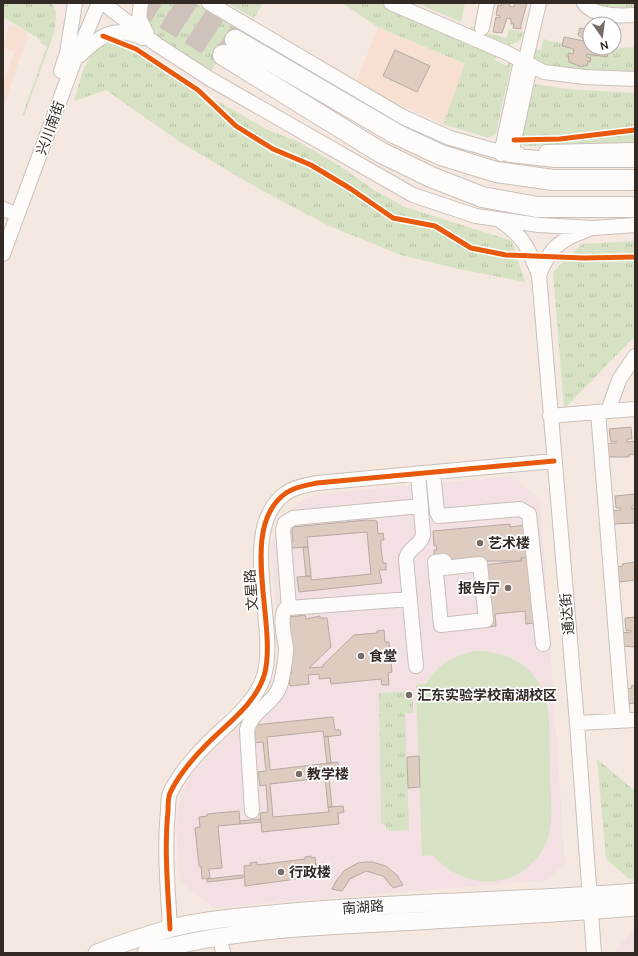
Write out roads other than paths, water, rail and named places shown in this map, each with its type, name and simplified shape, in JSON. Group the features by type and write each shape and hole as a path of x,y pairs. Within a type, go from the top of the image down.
{"highway":[{"path":"235,40 396,134 441,155 496,172 553,180 635,180"},
{"path":"223,55 380,152 431,177 475,194 537,207 635,207"}],"main road":[{"name":"南湖路","path":"146,953 174,945 222,945 309,927 590,903 635,892"},
{"name":"南湖路","path":"97,953 170,929 218,920 307,910 387,905 590,903 635,907"}],"street":[{"name":"兴川南街","path":"3,235 7,211 67,53 75,3"},
{"name":"兴川南街","path":"3,254 75,59 99,3"},
{"path":"103,3 156,44 210,79 412,195 476,216 538,225 594,228 635,225"},
{"path":"141,3 139,18 143,29 156,44"},
{"path":"209,3 403,118 450,138 506,154 555,160 635,160"},
{"path":"391,3 525,63 551,73 600,78 635,79"},
{"path":"506,154 539,3"},
{"path":"584,3 595,11 618,16 635,15"},
{"path":"482,28 485,6"},
{"path":"75,59 103,36 119,31 132,34 156,44"},
{"path":"506,154 566,150 635,150"},
{"path":"499,219 516,232 526,243 539,275"},
{"path":"539,275 546,257 558,244 571,236 594,228"},
{"name":"通达街","path":"539,275 577,723 594,953"},
{"path":"577,723 629,720 603,412 619,380 635,356"},
{"path":"550,416 635,409"},
{"name":"文星路","path":"170,929 166,828 170,794 185,769 200,751 251,701 264,676 268,651 261,567 263,530 270,511 285,494 304,486 554,461"},
{"path":"433,472 437,512 440,516 520,509 529,514 543,644"},
{"path":"416,666 406,559 408,552 423,538 418,474"},
{"path":"289,608 283,530 287,521 293,518 421,506"},
{"path":"444,561 444,568 480,564 486,620 441,625 435,562 444,561"},
{"path":"252,811 247,730 249,723 272,701 281,684 286,651 283,615 285,609 410,599"}],"tunnel":[{"path":"139,3 223,55"},
{"path":"175,3 235,40"}],"place":[{"name":"艺术楼","path":"480,543"},
{"name":"报告厅","path":"508,588"},
{"name":"食堂","path":"361,656"},
{"name":"汇东实验学校南湖校区","path":"409,695"},
{"name":"教学楼","path":"299,774"},
{"name":"行政楼","path":"281,872"}]}
